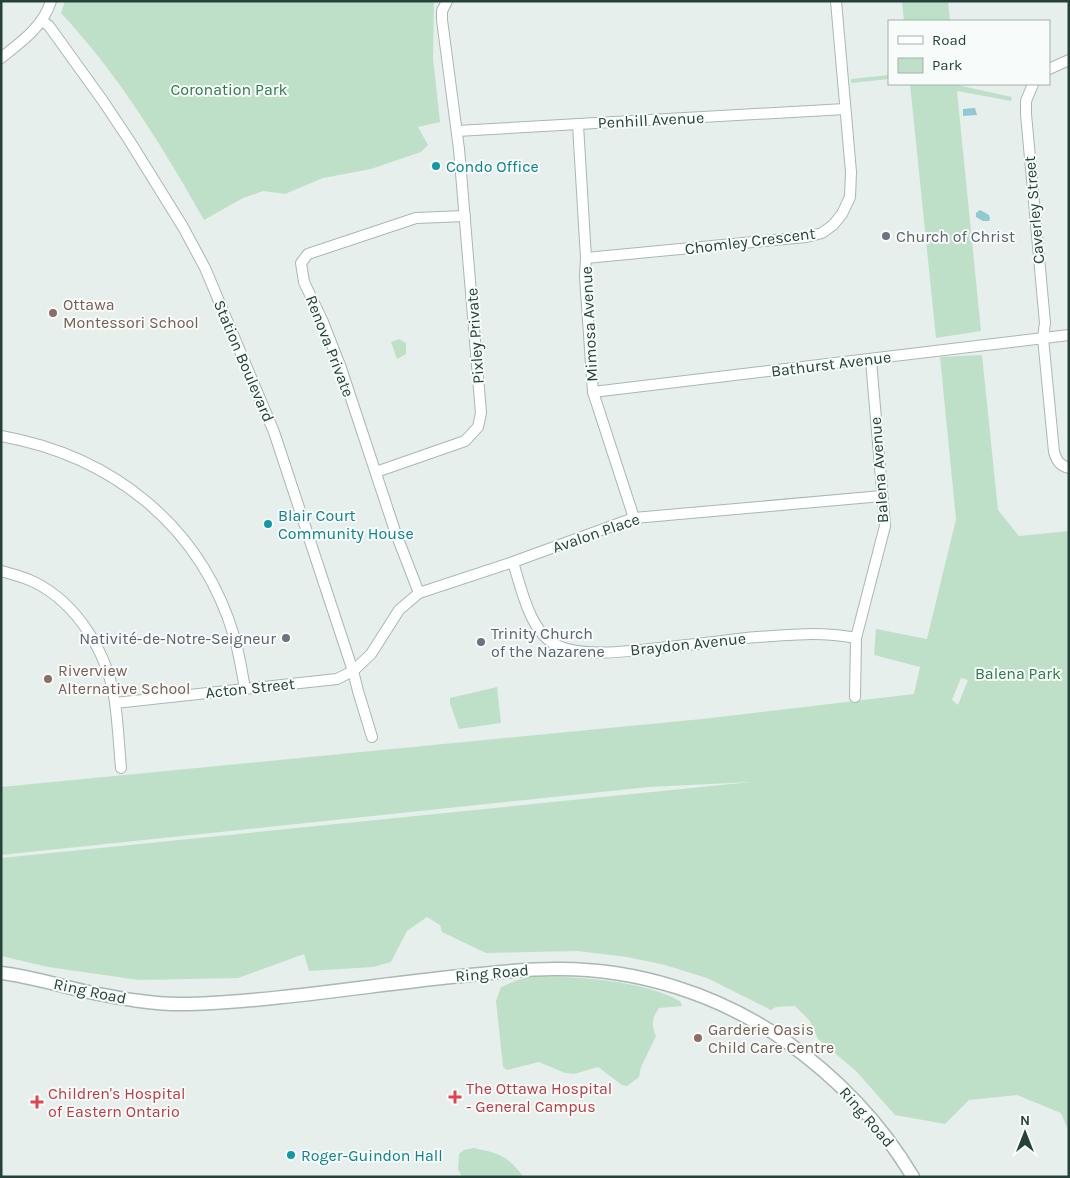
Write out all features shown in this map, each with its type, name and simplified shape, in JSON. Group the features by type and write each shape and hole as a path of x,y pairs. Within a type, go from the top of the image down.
{"street":[{"path":"1,58 42,21 52,1"},
{"name":"Pixley Private","path":"376,472 465,440 478,427 481,413 457,131 442,20 442,11 447,1"},
{"name":"Chomley Crescent","path":"586,258 806,237 822,233 833,225 842,214 850,197 851,172 836,1"},
{"name":"Station Boulevard","path":"42,21 49,26 103,101 183,227 205,268 274,432 353,671 372,737"},
{"path":"1050,69 1069,60"},
{"name":"Caverley Street","path":"1034,85 1026,101 1026,114 1045,323 1042,338 1054,452 1057,462 1069,468"},
{"name":"Penhill Avenue","path":"457,131 845,109"},
{"name":"Mimosa Avenue","path":"578,124 586,258 585,278 593,392 634,518"},
{"name":"Renova Private","path":"419,593 395,531 342,368 304,282 301,263 308,254 416,218 465,216"},
{"name":"Bathurst Avenue","path":"593,392 1069,335"},
{"name":"Balena Avenue","path":"855,697 856,638 884,526 871,360"},
{"path":"1,436 53,448 99,468 138,494 165,520 188,546 214,587 234,636 245,689"},
{"name":"Avalon Place","path":"353,671 371,654 399,610 419,593 513,562 634,518 882,496"},
{"name":"Braydon Avenue","path":"513,562 522,594 536,626 556,644 586,652 631,650 800,633 834,634 856,638"},
{"path":"1,571 35,582 72,611 87,631 106,668 115,703 120,768"},
{"name":"Acton Street","path":"115,703 337,679 353,671"},
{"name":"Ring Road","path":"1,973 125,999 153,1003 184,1004 221,1003 516,970 555,968 592,970 646,979 697,994 720,1004 761,1026 804,1054 849,1094 869,1116 895,1148 913,1177"}],"green space":[{"name":"Coronation Park","path":"65,1 434,1 433,58 440,122 418,127 428,145 421,152 371,169 323,178 285,194 263,191 243,198 204,220 138,112 102,61 61,13"},
{"path":"902,1 948,1 950,20 904,20"},
{"path":"888,75 888,79 851,83 851,79"},
{"path":"910,85 957,85 1012,97 1011,101 957,91 981,331 936,338"},
{"path":"399,339 406,343 406,354 397,359 391,342"},
{"name":"Balena Park","path":"982,355 998,510 1019,536 1069,531 1069,1132 1061,1113 1017,1095 969,1100 945,1124 895,1115 856,1071 818,1039 810,1021 795,1006 776,1007 771,1010 707,978 665,965 627,957 577,951 486,953 442,932 440,925 427,917 407,931 391,962 373,967 309,971 304,954 238,978 139,980 48,967 1,956 1,858 751,782 649,787 1,855 1,787 702,719 914,694 920,667 874,655 876,629 927,639 956,519 940,357","holes":["961,678 968,680 958,705 952,700"]},
{"path":"497,687 501,723 459,729 450,698"},
{"path":"531,976 568,977 627,984 664,994 680,1001 682,1006 659,1008 653,1021 656,1036 641,1067 639,1077 627,1086 622,1085 598,1067 574,1074 565,1073 539,1062 507,1070 503,1067 496,1001 501,987"},
{"path":"474,1148 502,1156 524,1177 462,1177 458,1169 459,1154 464,1150"}],"water":[{"path":"975,108 977,115 963,116 963,109"},
{"path":"980,210 989,215 989,221 983,221 976,217 976,213"}],"place":[{"name":"Condo Office","path":"436,166"},
{"name":"Church of Christ","path":"886,236"},
{"name":"Ottawa Montessori School","path":"53,313"},
{"name":"Blair Court Community House","path":"268,524"},
{"name":"Nativité-de-Notre-Seigneur","path":"286,638"},
{"name":"Trinity Church of the Nazarene","path":"481,642"},
{"name":"Riverview Alternative School","path":"48,679"},
{"name":"Garderie Oasis Child Care Centre","path":"698,1038"},
{"name":"The Ottawa Hospital - General Campus","path":"455,1097"},
{"name":"Children's Hospital of Eastern Ontario","path":"37,1102"},
{"name":"Roger-Guindon Hall","path":"291,1155"}]}
